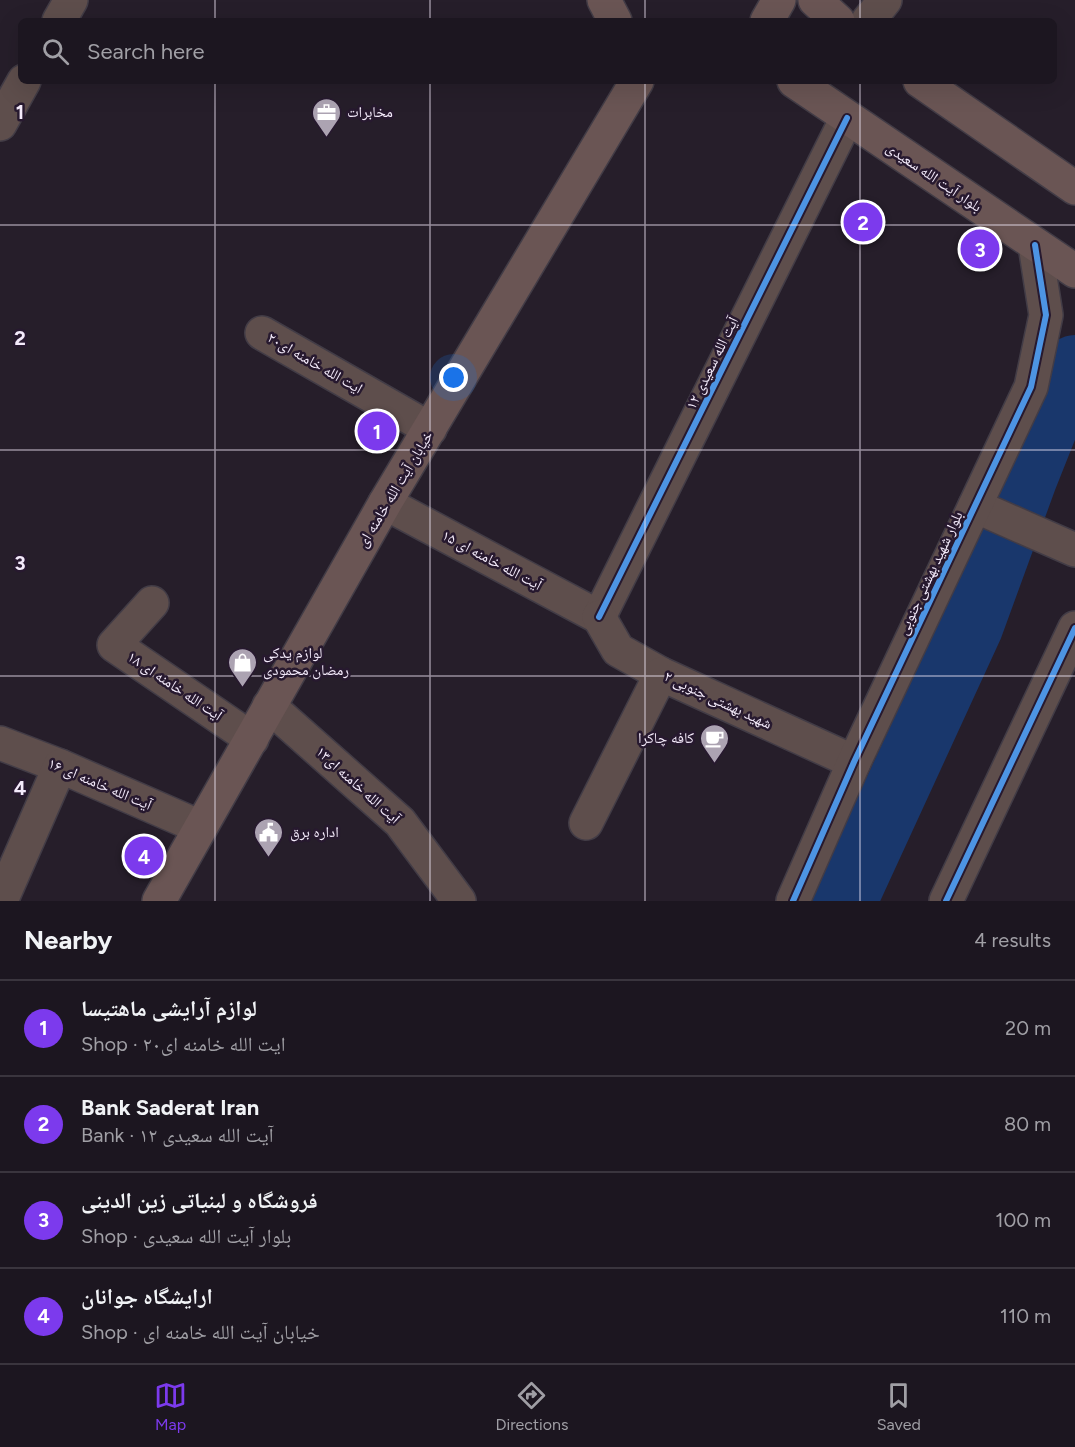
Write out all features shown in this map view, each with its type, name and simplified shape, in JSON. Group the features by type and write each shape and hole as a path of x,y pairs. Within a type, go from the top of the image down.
{"main road":[{"path":"604,0 613,18"},
{"path":"769,18 779,0"},
{"path":"815,0 835,18"},
{"name":"خیابان آیت الله خامنه ای","path":"159,901 385,503 635,84"},
{"name":"بلوار آیت الله سعیدی","path":"798,84 1075,271"},
{"path":"924,84 1075,188"}],"street":[{"path":"61,18 71,0"},
{"path":"870,18 885,0"},
{"path":"0,124 22,84"},
{"name":"آیت الله سعیدی ۱۲","path":"599,617 847,118"},
{"name":"بلوار شهید بهشتی جنوبی","path":"793,901 854,762 1031,387 1046,315 1035,245"},
{"name":"ایت الله خامنه ای۲۰","path":"262,333 430,429"},
{"name":"آیت الله خامنه ای ۱۵","path":"385,503 599,617"},
{"path":"975,506 1075,550"},
{"name":"آیت الله خامنه ای ۱۸","path":"152,603 114,645 252,738"},
{"name":"شهید بهشتی جنوبی ۲","path":"599,617 618,650 661,674 854,762"},
{"path":"946,901 1075,628"},
{"path":"586,823 661,674"},
{"name":"آیت الله خامنه ای۱۳","path":"269,706 400,822 459,901"},
{"name":"آیت الله خامنه ای ۱۶","path":"0,743 60,766 200,827"},
{"path":"1,901 60,766"}],"waterway":[{"path":"845,901 971,627 1050,416 1075,367"}],"cycle path":[{"path":"599,617 847,118"},
{"path":"793,901 854,762 1031,387 1046,315 1035,245"},
{"path":"946,901 1075,628"}],"place":[{"name":"مخابرات","path":"326,138"},
{"name":"Bank Saderat Iran","path":"863,222"},
{"name":"فروشگاه و لبنیاتی زین الدینی","path":"980,249"},
{"name":"لوازم آرایشی ماهتیسا","path":"377,431"},
{"name":"لوازم یدکی رمضان محمودی","path":"242,688"},
{"name":"کافه چاکرا","path":"715,764"},
{"name":"ارایشگاه جوانان","path":"144,856"},
{"name":"اداره برق","path":"269,858"}]}
